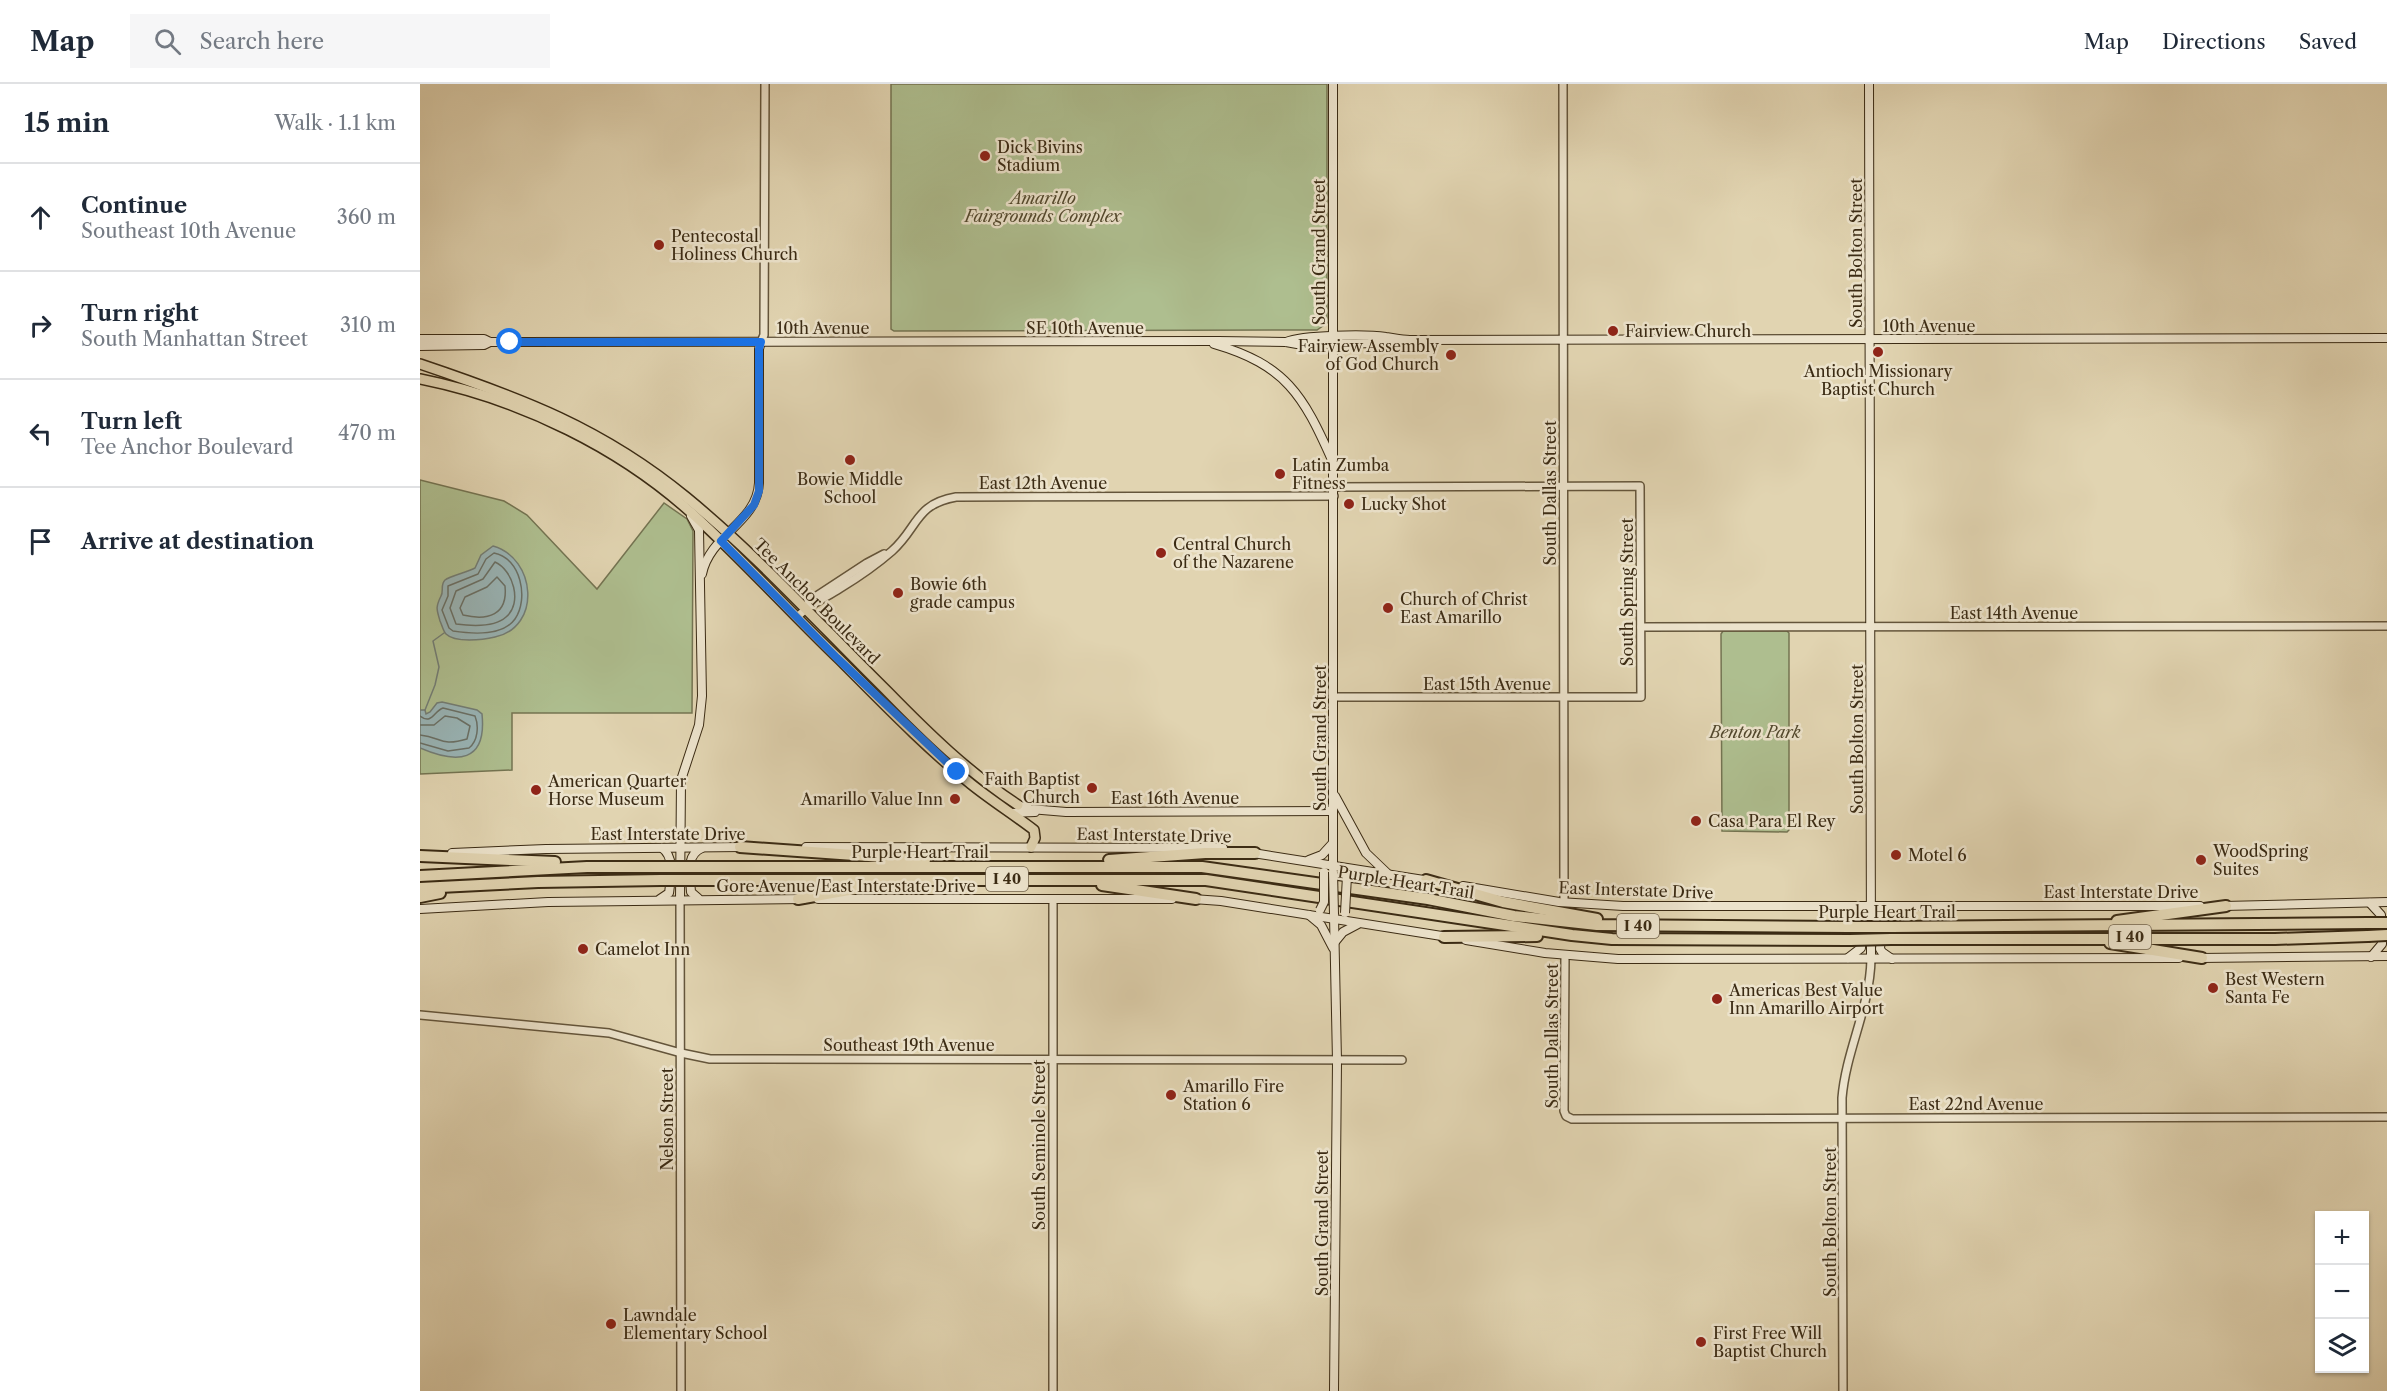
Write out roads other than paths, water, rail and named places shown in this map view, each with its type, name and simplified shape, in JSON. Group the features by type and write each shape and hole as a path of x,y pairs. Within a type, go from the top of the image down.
{"highway":[{"path":"740,847 940,861 969,866"},
{"path":"1043,867 1083,861 1142,859 1181,854 1255,853"},
{"path":"420,856 570,863 587,867"},
{"name":"Purple Heart Trail","path":"420,876 587,867 1213,868 1428,899 1560,922 1654,926 1850,927 2387,923"},
{"path":"798,898 917,879"},
{"path":"1057,879 1196,899"},
{"name":"Purple Heart Trail","path":"420,888 538,882 661,880 1172,879 1235,883 1612,939 2275,939 2387,936"},
{"path":"1426,880 1503,902 1654,926"},
{"path":"420,897 477,889 524,886 538,882"},
{"path":"2086,927 2226,906"},
{"path":"1444,937 1587,937"},
{"path":"2080,938 2202,958"}],"main road":[{"name":"South Grand Street","path":"1333,84 1333,869 1336,1061 1334,1391"},
{"name":"South Bolton Street","path":"1869,84 1871,959"},
{"path":"1309,337 1325,331 1333,320"},
{"name":"10th Avenue","path":"1286,342 1297,337 1333,340"},
{"name":"10th Avenue","path":"1286,342 1297,344 1385,337 1398,340 2387,338"},
{"path":"420,339 484,339 490,342"},
{"path":"1204,341 1254,359 1278,375 1302,399 1312,414 1334,462"},
{"path":"1247,341 1248,352 1254,359"},
{"name":"10th Avenue","path":"490,342 885,342"},
{"path":"420,346 484,345 490,342"},
{"path":"701,579 706,559 754,505 759,491 759,349 761,342"},
{"name":"SE 10th Avenue","path":"885,342 1286,342"},
{"name":"Tee Anchor Boulevard","path":"420,364 516,397 584,428 662,478 805,609 950,752 1000,793 1034,830 1035,838 1031,847"},
{"name":"Tee Anchor Boulevard","path":"420,379 482,395 559,426 638,472 724,537 797,616 948,764 973,785 1015,809"},
{"name":"Nelson Street","path":"680,900 681,780 699,725 702,696 699,530 685,508"},
{"path":"1333,792 1347,822 1366,853 1390,875"},
{"name":"East 16th Avenue","path":"1015,809 1066,812 1333,811"},
{"path":"1304,861 1316,859 1333,842"},
{"path":"702,899 695,897 691,892 690,860 692,854 703,847"},
{"name":"East Interstate Drive","path":"420,856 546,849 703,847 1208,848 1255,853 1318,863 1333,869 1359,870 1564,902 1623,906 2226,906 2387,903"},
{"path":"659,900 668,896 670,890 671,860 668,852 661,848"},
{"path":"1318,863 1324,872 1324,902 1320,910 1309,915 1322,926 1334,947 1349,927 1363,924"},
{"path":"1350,922 1345,913 1347,876 1359,870"},
{"name":"Gore Avenue/East Interstate Drive","path":"680,900 1196,899 1334,917"},
{"path":"420,909 548,902 680,900"},
{"path":"2370,903 2381,915 2382,944 2371,957"},
{"path":"1847,959 1861,948 1862,917 1859,912 1848,906"},
{"path":"1893,906 1883,911 1881,916 1880,949 1886,956 1893,959"},
{"path":"1334,917 1350,922 1565,956 1618,959 2387,956"}],"street":[{"path":"761,342 764,335 765,84"},
{"name":"South Dallas Street","path":"1563,84 1564,902"},
{"name":"East 12th Avenue","path":"805,609 809,602 821,593 877,556 892,551 923,511 936,502 956,497 1640,486"},
{"name":"South Spring Street","path":"1640,486 1641,697"},
{"path":"797,616 805,609"},
{"name":"East 14th Avenue","path":"1641,627 2387,626"},
{"name":"East 15th Avenue","path":"1334,697 1641,697"},
{"name":"South Seminole Street","path":"1053,899 1053,1391"},
{"name":"Nelson Street","path":"680,900 681,1391"},
{"name":"South Dallas Street","path":"1565,956 1564,1111 1566,1116"},
{"name":"South Bolton Street","path":"1843,1391 1844,1082 1867,1001 1871,959"},
{"name":"Southeast 19th Avenue","path":"420,1015 609,1033 681,1053 725,1059 1402,1060"},
{"name":"East 22nd Avenue","path":"1566,1116 1572,1119 2387,1117"}],"water":[{"path":"493,546 507,553 518,564 525,577 528,592 521,620 510,631 495,637 469,640 450,637 444,631 437,611 442,586 445,580 475,568 481,555"},
{"path":"442,702 477,710 482,714 480,742 474,751 467,755 446,756 420,748 420,710 425,710 426,714 437,703"}],"waterway":[{"path":"425,710 439,667 433,641 444,633"}],"place":[{"name":"Dick Bivins Stadium","path":"985,156"},
{"name":"Pentecostal Holiness Church","path":"659,245"},
{"name":"Fairview Church","path":"1613,331"},
{"name":"Antioch Missionary Baptist Church","path":"1878,352"},
{"name":"Fairview Assembly of God Church","path":"1451,355"},
{"name":"Bowie Middle School","path":"850,460"},
{"name":"Latin Zumba Fitness","path":"1280,474"},
{"name":"Lucky Shot","path":"1349,504"},
{"name":"Central Church of the Nazarene","path":"1161,553"},
{"name":"Bowie 6th grade campus","path":"898,593"},
{"name":"Church of Christ East Amarillo","path":"1388,608"},
{"name":"Faith Baptist Church","path":"1092,788"},
{"name":"American Quarter Horse Museum","path":"536,790"},
{"name":"Amarillo Value Inn","path":"955,799"},
{"name":"Casa Para El Rey","path":"1696,821"},
{"name":"Motel 6","path":"1896,855"},
{"name":"WoodSpring Suites","path":"2201,860"},
{"name":"Camelot Inn","path":"583,949"},
{"name":"Best Western Santa Fe","path":"2213,988"},
{"name":"Americas Best Value Inn Amarillo Airport","path":"1717,999"},
{"name":"Amarillo Fire Station 6","path":"1171,1095"},
{"name":"Lawndale Elementary School","path":"611,1324"},
{"name":"First Free Will Baptist Church","path":"1701,1342"}],"park label":[{"name":"Amarillo Fairgrounds Complex","path":"1043,207"},
{"name":"Benton Park","path":"1755,732"}]}
